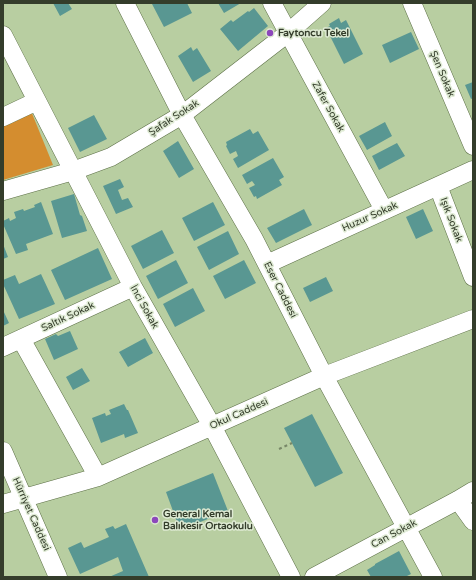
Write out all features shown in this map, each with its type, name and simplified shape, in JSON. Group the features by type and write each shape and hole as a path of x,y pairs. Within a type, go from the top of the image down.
{"street":[{"name":"Eser Caddesi","path":"125,3 182,115 267,264 324,376 433,577"},
{"name":"Zafer Sokak","path":"272,3 384,210"},
{"name":"Şafak Sokak","path":"3,191 73,171 111,157 182,115 288,33 322,3"},
{"name":"Şen Sokak","path":"412,3 473,146"},
{"name":"İnci Sokak","path":"3,34 133,287 212,426 291,577"},
{"path":"3,117 37,101"},
{"name":"Huzur Sokak","path":"267,264 473,170"},
{"name":"Işık Sokak","path":"438,186 473,277"},
{"name":"Saltık Sokak","path":"3,347 133,287"},
{"name":"Okul Caddesi","path":"3,504 98,477 324,376 473,319"},
{"path":"21,339 98,477"},
{"name":"Hürriyet Caddesi","path":"3,451 58,577"},
{"path":"466,496 473,521"},
{"name":"Can Sokak","path":"314,577 466,496"}],"path":[{"path":"279,449 292,443"}],"shaded area":[{"path":"31,111 53,165 3,180 3,125"}],"building":[{"path":"53,3 68,3 72,9 60,16"},
{"path":"187,3 192,13 164,27 152,4"},
{"path":"218,3 241,3 224,13"},
{"path":"254,8 268,26 238,51 220,29 231,20 233,22"},
{"path":"339,18 341,23 346,20 363,54 344,64 326,28 330,26 329,24"},
{"path":"411,32 419,49 390,63 382,45"},
{"path":"191,47 193,51 197,48 211,71 193,82 178,56"},
{"path":"473,82 473,98 471,99 465,85"},
{"path":"94,115 107,139 80,152 68,128"},
{"path":"385,122 392,136 367,150 359,136"},
{"path":"250,129 253,134 258,131 269,150 238,168 233,159 238,156 236,151 230,154 226,146 226,142"},
{"path":"178,141 194,169 179,178 163,151"},
{"path":"397,143 405,156 379,170 372,156"},
{"path":"273,158 284,177 279,180 282,185 257,199 256,196 254,197 249,188 255,185 252,181 247,184 242,175"},
{"path":"120,179 124,187 118,190 122,200 128,198 133,207 116,214 103,186"},
{"path":"74,194 80,215 82,216 87,231 62,238 51,201"},
{"path":"41,202 53,234 26,244 28,250 16,254 3,221 9,218 10,221 16,218 14,212 23,209 24,211 35,207 34,205"},
{"path":"213,202 225,225 194,241 182,218"},
{"path":"304,209 312,225 276,243 267,228"},
{"path":"423,209 433,231 416,239 406,217"},
{"path":"162,230 174,253 143,269 131,246"},
{"path":"228,231 239,254 209,270 197,247"},
{"path":"3,244 8,257 3,259"},
{"path":"98,248 112,279 65,300 51,270"},
{"path":"176,260 188,283 158,299 146,276"},
{"path":"244,260 256,283 225,299 213,276"},
{"path":"41,274 55,304 19,319 3,284 3,280 15,275 19,284"},
{"path":"326,277 333,291 310,302 303,288"},
{"path":"193,288 205,311 175,327 163,304"},
{"path":"3,310 9,323 3,326"},
{"path":"70,331 78,349 54,360 45,339 56,334 58,336"},
{"path":"145,338 153,353 128,367 119,352"},
{"path":"82,368 90,381 73,390 66,377"},
{"path":"124,404 138,433 125,438 124,434 101,443 92,418 105,413 106,416 111,414 109,410"},
{"path":"312,414 343,473 315,487 284,428"},
{"path":"213,473 228,511 180,530 166,492"},
{"path":"126,524 149,577 109,577 123,571 118,557 80,574 68,548 81,542 84,548 109,537 105,529 113,526 115,529"},
{"path":"399,551 411,574 405,577 371,577 367,570"}],"place":[{"name":"Faytoncu Tekel","path":"270,33"},
{"name":"General Kemal Balıkesir Ortaokulu","path":"155,520"}]}
